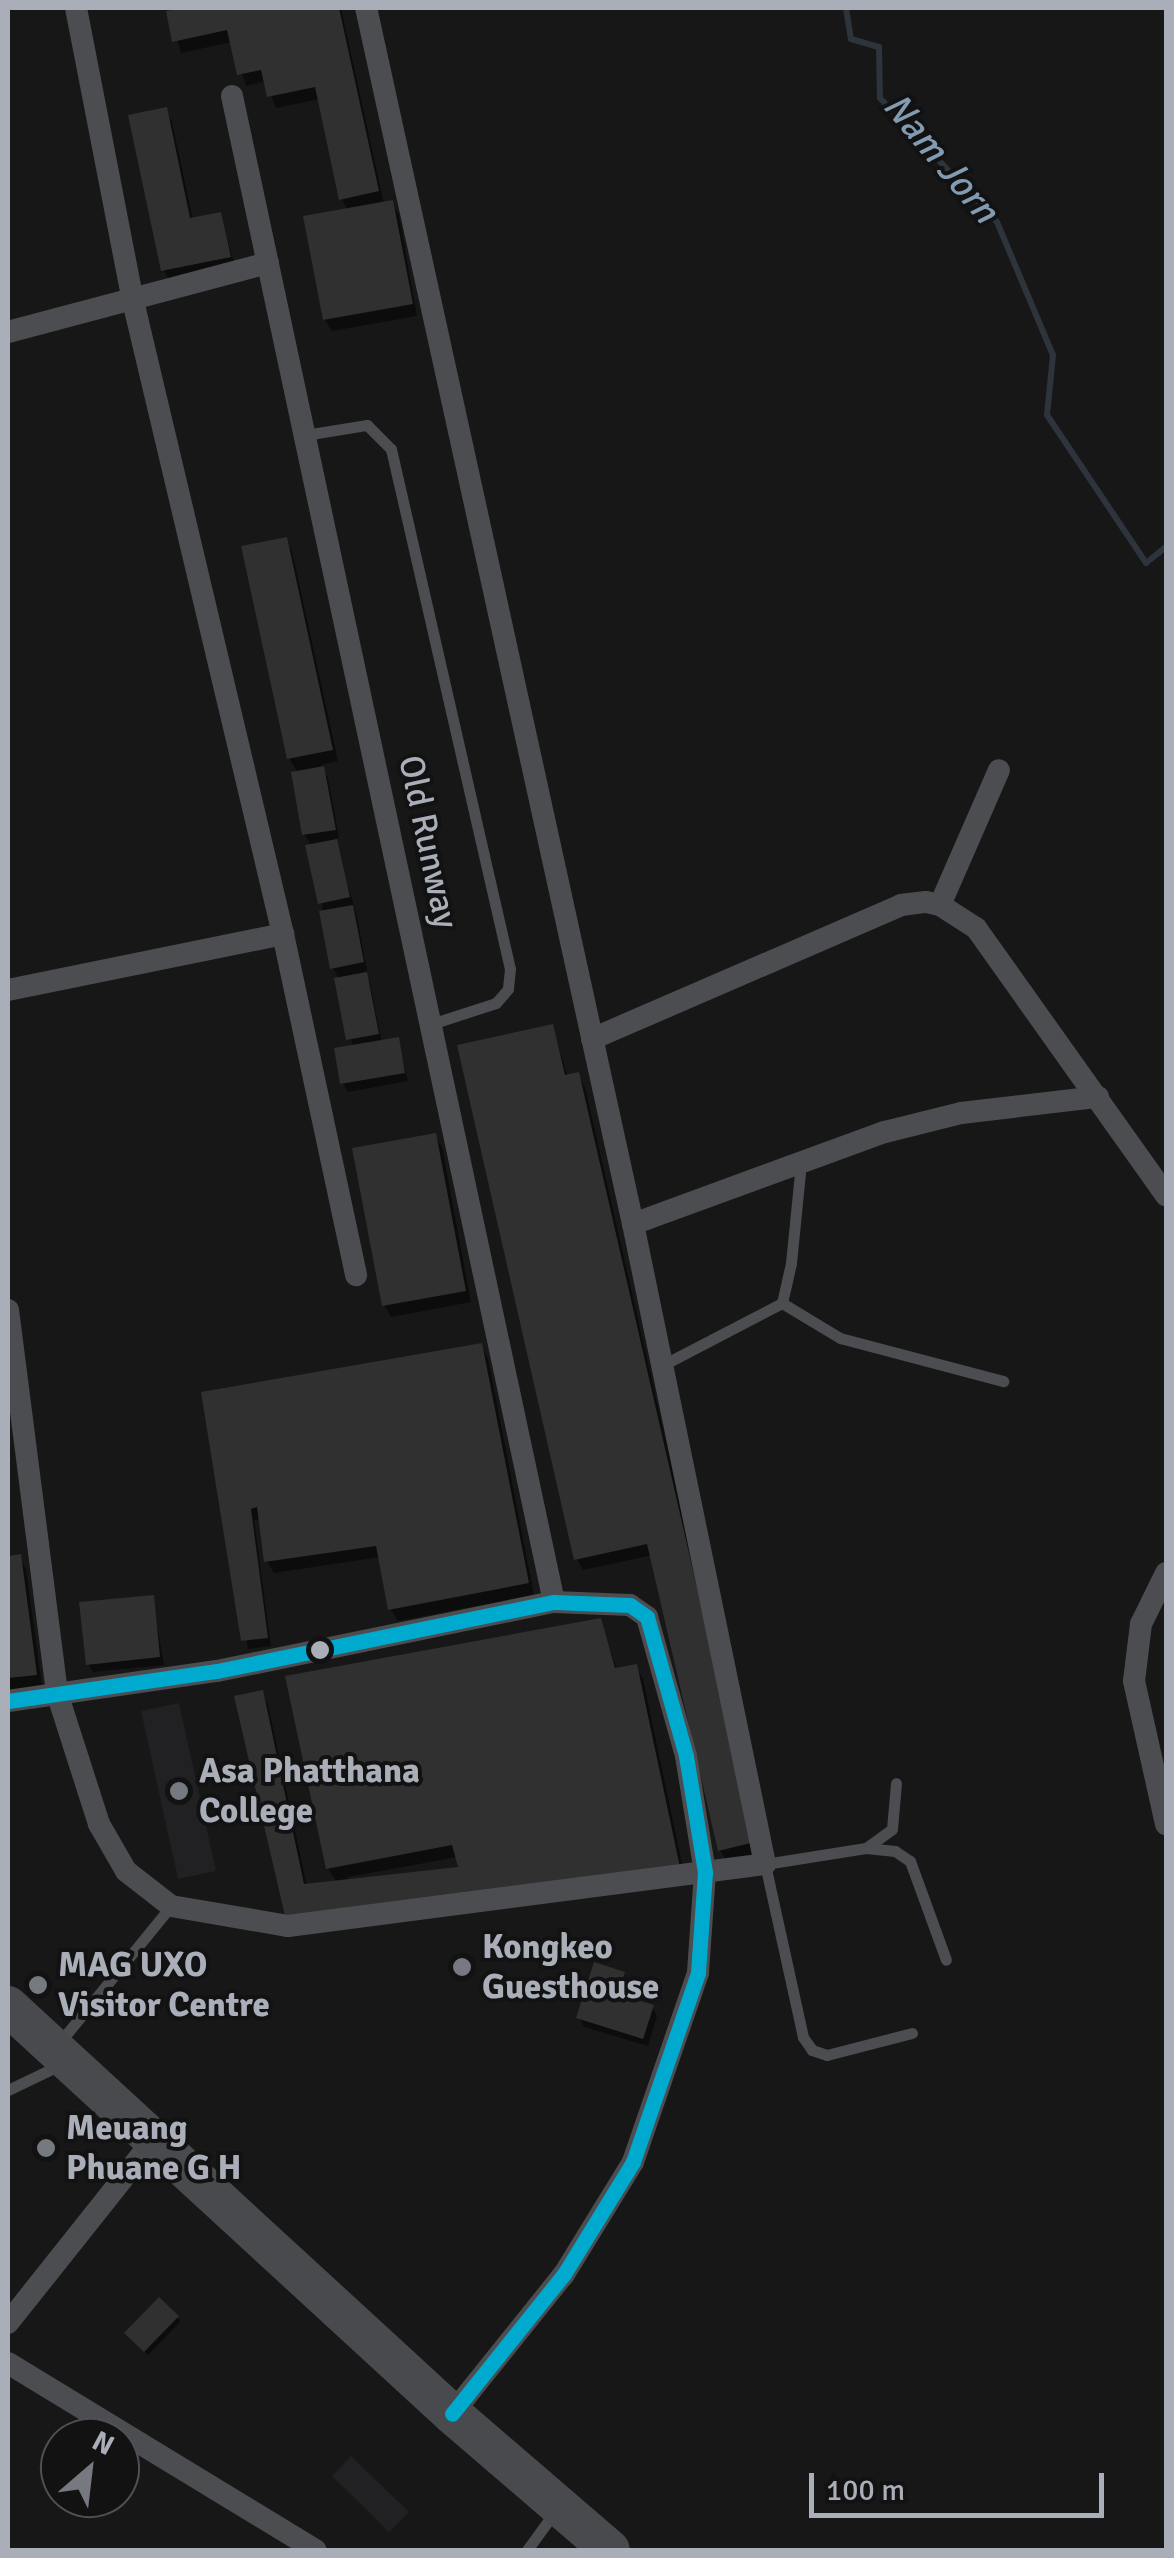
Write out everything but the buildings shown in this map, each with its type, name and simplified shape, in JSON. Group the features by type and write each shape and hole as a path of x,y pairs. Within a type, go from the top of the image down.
{"highway":[{"path":"8,2006 452,2414 610,2550"}],"street":[{"path":"76,8 133,301 283,934 356,1275"},
{"path":"8,1310 56,1693 99,1824 126,1871 172,1906 288,1926 765,1864 659,1367 633,1224 366,8"},
{"name":"Old Runway","path":"232,96 554,1602"},
{"path":"8,332 268,263"},
{"path":"940,905 999,770"},
{"path":"592,1038 901,905 940,905 976,928 1166,1195"},
{"path":"8,990 283,934"},
{"path":"633,1224 801,1160 960,1113 1098,1097"},
{"path":"1166,1573 1142,1624 1134,1681 1166,1824"},
{"path":"8,1701 217,1671 554,1602 630,1605 647,1617 686,1756 706,1872 698,1973 633,2162 564,2274 452,2414"},
{"path":"8,2323 152,2142"},
{"path":"8,2363 316,2550"}],"lane":[{"path":"305,435 367,426 391,449 510,969 508,989 496,1003 431,1024"},
{"path":"659,1367 782,1303 791,1263 801,1160"},
{"path":"782,1303 840,1338 1003,1382"},
{"path":"866,1848 892,1829 896,1783"},
{"path":"912,2033 827,2055 812,2050 803,2037 765,1864 866,1848 895,1851 910,1861 946,1960"},
{"path":"8,2090 60,2056 172,1906"},
{"path":"527,2550 559,2506"}],"shaded area":[{"name":"Asa Phatthana College","path":"179,1703 216,1871 178,1879 141,1711"},
{"path":"351,2456 409,2512 389,2532 332,2476"}],"waterway":[{"name":"Nam Jorn","path":"846,8 851,39 879,47 880,98 997,222 1053,355 1047,415 1146,563 1166,547"}],"transit line":[{"path":"8,1701 217,1671 554,1602 630,1605 647,1617 686,1756 705,1872 698,1973 633,2162 564,2274 452,2414"}],"place":[{"name":"Asa Phatthana College","path":"179,1791"},
{"name":"Kongkeo Guesthouse","path":"462,1967"},
{"name":"MAG UXO Visitor Centre","path":"38,1985"},
{"name":"Meuang Phuane G H","path":"46,2148"}]}
